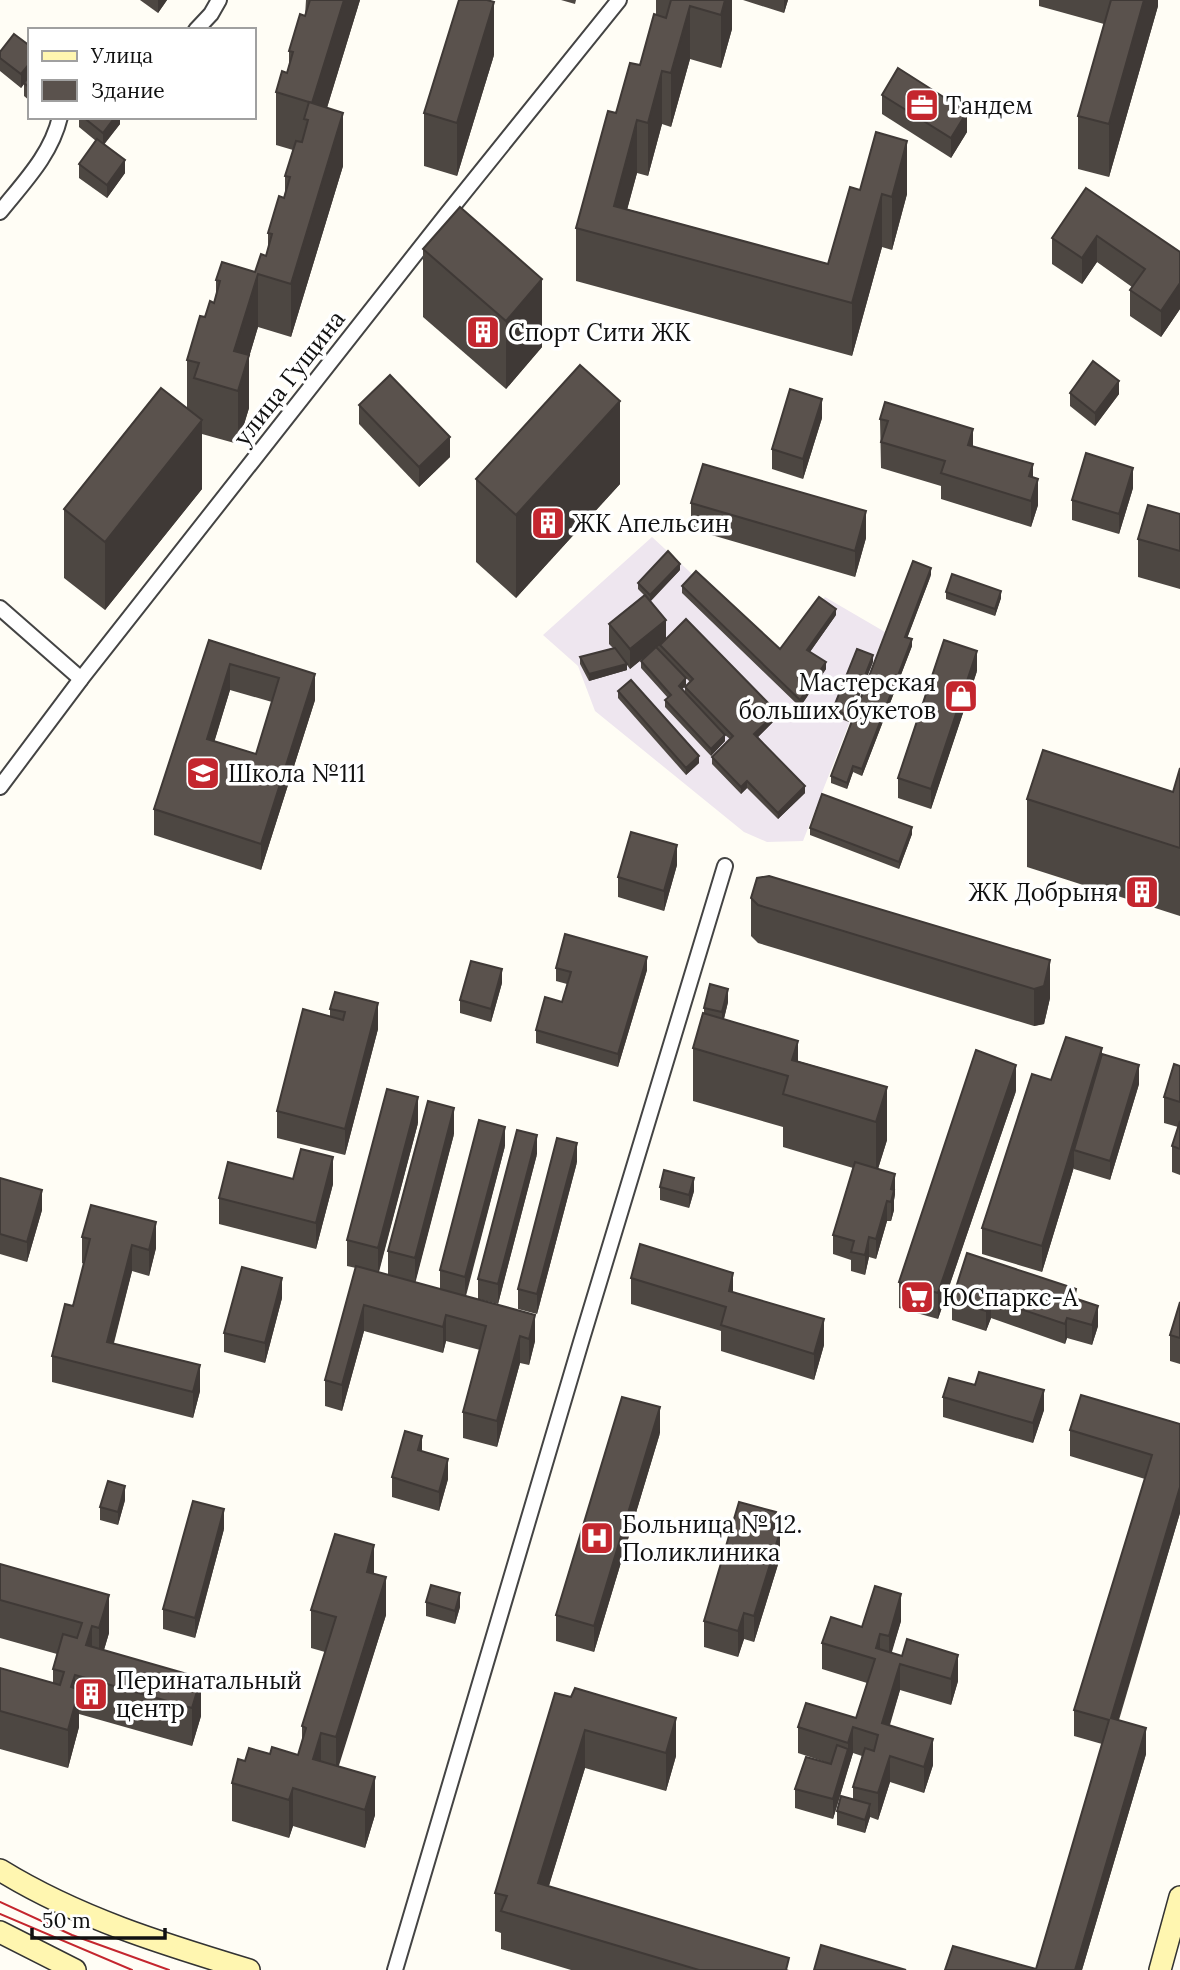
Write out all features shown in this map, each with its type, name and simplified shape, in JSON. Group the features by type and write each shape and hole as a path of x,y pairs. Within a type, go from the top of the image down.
{"main road":[{"path":"0,1870 29,1888 120,1929 249,1970"},
{"path":"1160,1970 1180,1897"},
{"path":"0,1933 75,1970"}],"street":[{"path":"198,28 219,0"},
{"name":"улица Гущина","path":"0,788 81,679 619,0"},
{"path":"0,212 47,153 59,119"},
{"path":"0,608 81,679"},
{"path":"395,1970 725,866"}],"shaded area":[{"path":"652,537 780,655 825,597 885,632 803,841 767,842 744,832 595,711 578,666 543,635"}],"building":[{"path":"310,0 344,0 312,103 276,92 282,71 287,73 293,52 289,51 300,14 305,16"},
{"path":"459,0 494,2 457,123 424,113"},
{"path":"671,0 725,0 721,15 690,6 671,73 662,71 648,123 637,120 614,206 828,264 850,187 860,190 876,132 907,141 892,197 882,194 852,303 576,228 608,111 616,113 630,63 640,65 654,14 666,18"},
{"path":"1111,0 1144,0 1109,124 1078,116"},
{"path":"14,34 28,44 28,65 21,74 0,58 0,52"},
{"path":"898,68 967,112 951,138 882,95"},
{"path":"309,102 343,113 291,284 258,274 234,351 249,355 238,391 194,378 199,363 187,360 200,316 205,317 210,301 214,303 220,281 216,280 222,262 255,272 261,254 266,256 272,234 268,233 279,196 284,198 290,177 285,176 296,141 302,142 308,120 304,119"},
{"path":"86,119 114,119 103,133"},
{"path":"97,139 125,160 107,185 79,164"},
{"path":"1086,188 1180,252 1180,283 1161,311 1130,290 1145,269 1097,236 1082,258 1052,238"},
{"path":"460,207 542,279 506,321 423,249"},
{"path":"1093,361 1119,381 1095,413 1070,393"},
{"path":"580,365 620,401 516,515 476,479"},
{"path":"390,375 450,437 419,467 359,405"},
{"path":"161,388 202,420 105,542 64,509"},
{"path":"790,389 822,399 803,459 772,449"},
{"path":"885,402 973,429 968,445 1033,464 1029,476 1038,479 1031,501 941,473 945,461 881,442 888,421 880,419"},
{"path":"1086,453 1133,468 1119,514 1072,500"},
{"path":"703,464 866,511 855,551 691,503"},
{"path":"1148,505 1180,514 1180,551 1138,539"},
{"path":"668,551 680,564 650,595 638,583"},
{"path":"913,561 931,568 905,637 912,639 862,769 853,766 847,783 831,776"},
{"path":"696,571 780,649 819,597 836,609 807,650 826,662 800,700 682,586"},
{"path":"952,574 1001,591 995,609 946,592"},
{"path":"645,595 666,620 630,649 609,624"},
{"path":"686,619 777,712 754,734 805,786 778,813 747,781 741,787 712,757 733,736 685,687 693,679 660,645"},
{"name":"Школа №111","path":"209,640 315,674 261,844 154,809","holes":["230,664 279,678 256,754 207,739"]},
{"path":"944,640 977,651 931,789 898,778"},
{"path":"656,647 686,678 679,686 725,735 711,749 665,700 671,695 641,661"},
{"path":"615,648 627,664 589,674 580,657"},
{"path":"857,649 873,655 849,716 833,709"},
{"path":"631,680 699,756 686,768 618,691"},
{"path":"1043,750 1173,792 1180,768 1180,848 1027,799"},
{"path":"822,794 912,827 899,862 810,828"},
{"path":"631,832 677,845 664,891 618,877"},
{"path":"769,876 1050,960 1044,986 1034,989 758,905 751,898 757,878"},
{"path":"565,934 647,957 618,1054 536,1030 545,997 562,1002 571,972 556,968"},
{"path":"471,961 502,969 491,1009 460,1000"},
{"path":"710,984 728,989 722,1012 704,1008"},
{"path":"335,992 378,1003 345,1129 277,1111 303,1009 343,1020 345,1012 330,1009"},
{"path":"703,1013 798,1041 792,1060 887,1087 876,1122 783,1094 788,1076 693,1048"},
{"path":"1066,1037 1102,1048 1042,1246 982,1228 1032,1074 1051,1080"},
{"path":"976,1050 1016,1065 938,1293 899,1282"},
{"path":"1102,1054 1139,1065 1110,1161 1074,1150"},
{"path":"1174,1064 1180,1066 1180,1102 1164,1097"},
{"path":"387,1089 418,1097 378,1248 347,1240"},
{"path":"428,1101 454,1108 415,1258 388,1251"},
{"path":"479,1120 505,1127 465,1277 440,1270"},
{"path":"1180,1121 1180,1149 1172,1146"},
{"path":"517,1130 537,1135 498,1284 478,1279"},
{"path":"557,1138 577,1143 537,1294 518,1289"},
{"path":"301,1149 333,1157 316,1223 219,1198 228,1162 293,1179"},
{"path":"855,1162 895,1174 891,1202 887,1201 876,1239 869,1237 865,1255 851,1252 854,1241 833,1235"},
{"path":"664,1170 694,1178 689,1195 660,1187"},
{"path":"0,1178 42,1190 27,1242 0,1234"},
{"path":"91,1205 156,1222 149,1250 132,1245 107,1342 200,1365 193,1392 52,1356 65,1304 73,1306 90,1239 82,1237"},
{"path":"640,1244 733,1273 729,1291 824,1319 814,1354 721,1325 726,1307 631,1278"},
{"path":"967,1253 1076,1289 1074,1298 1098,1306 1092,1325 1067,1318 1065,1324 991,1299 986,1311 952,1300"},
{"path":"356,1266 535,1315 529,1339 520,1336 497,1421 463,1412 486,1326 446,1315 443,1327 364,1305 342,1385 325,1380"},
{"path":"242,1267 282,1278 265,1343 224,1333"},
{"path":"1180,1302 1180,1338 1170,1335"},
{"path":"979,1372 1044,1390 1033,1423 943,1397 949,1378 975,1385"},
{"path":"1081,1395 1180,1424 1180,1487 1111,1718 1146,1728 1075,1970 945,1970 953,1946 1036,1969 1109,1720 1074,1710 1152,1455 1070,1430"},
{"path":"622,1397 660,1407 594,1626 556,1615"},
{"path":"405,1431 422,1436 418,1450 448,1459 439,1492 392,1477"},
{"path":"108,1481 125,1486 118,1512 100,1507"},
{"path":"193,1501 224,1509 195,1618 163,1609"},
{"path":"739,1502 776,1512 770,1529 780,1532 754,1616 744,1613 738,1631 704,1621"},
{"path":"335,1534 374,1545 367,1572 386,1577 336,1737 321,1733 313,1759 375,1777 365,1810 293,1788 289,1800 232,1783 238,1759 245,1761 249,1748 270,1754 272,1747 298,1755 306,1728 302,1726 336,1617 311,1610"},
{"path":"0,1564 109,1595 99,1628 92,1626 86,1645 201,1678 192,1708 75,1675 71,1687 79,1690 68,1730 0,1711 0,1668 60,1685 64,1672 53,1669 63,1634 77,1638 82,1623 0,1600"},
{"path":"431,1585 460,1593 455,1611 426,1602"},
{"path":"875,1586 901,1594 889,1636 880,1634 876,1648 902,1656 907,1639 958,1655 951,1679 900,1664 882,1723 933,1739 924,1767 890,1756 878,1793 853,1787 865,1748 874,1751 878,1735 853,1727 848,1743 798,1727 806,1703 856,1718 875,1659 822,1643 831,1617 862,1627"},
{"path":"575,1688 676,1718 666,1753 585,1730 538,1883 789,1958 786,1970 699,1970 501,1911 507,1896 495,1893 555,1693 571,1697"},
{"path":"837,1745 848,1749 833,1799 795,1789 806,1757 831,1764"},
{"path":"841,1796 870,1804 865,1820 837,1811"},
{"path":"821,1945 906,1970 814,1970"}],"tram line":[{"path":"0,1902 72,1935 169,1970"},
{"path":"0,1914 132,1970"}],"place":[{"name":"Тандем","path":"922,105"},
{"name":"Спорт Сити ЖК","path":"483,332"},
{"name":"ЖК Апельсин","path":"548,523"},
{"name":"Мастерская больших букетов","path":"961,696"},
{"name":"Школа №111","path":"203,773"},
{"name":"ЖК Добрыня","path":"1142,892"},
{"name":"ЮСпаркс-А","path":"917,1297"},
{"name":"Больница № 12. Поликлиника","path":"597,1538"},
{"name":"Перинатальный центр","path":"91,1694"}]}
